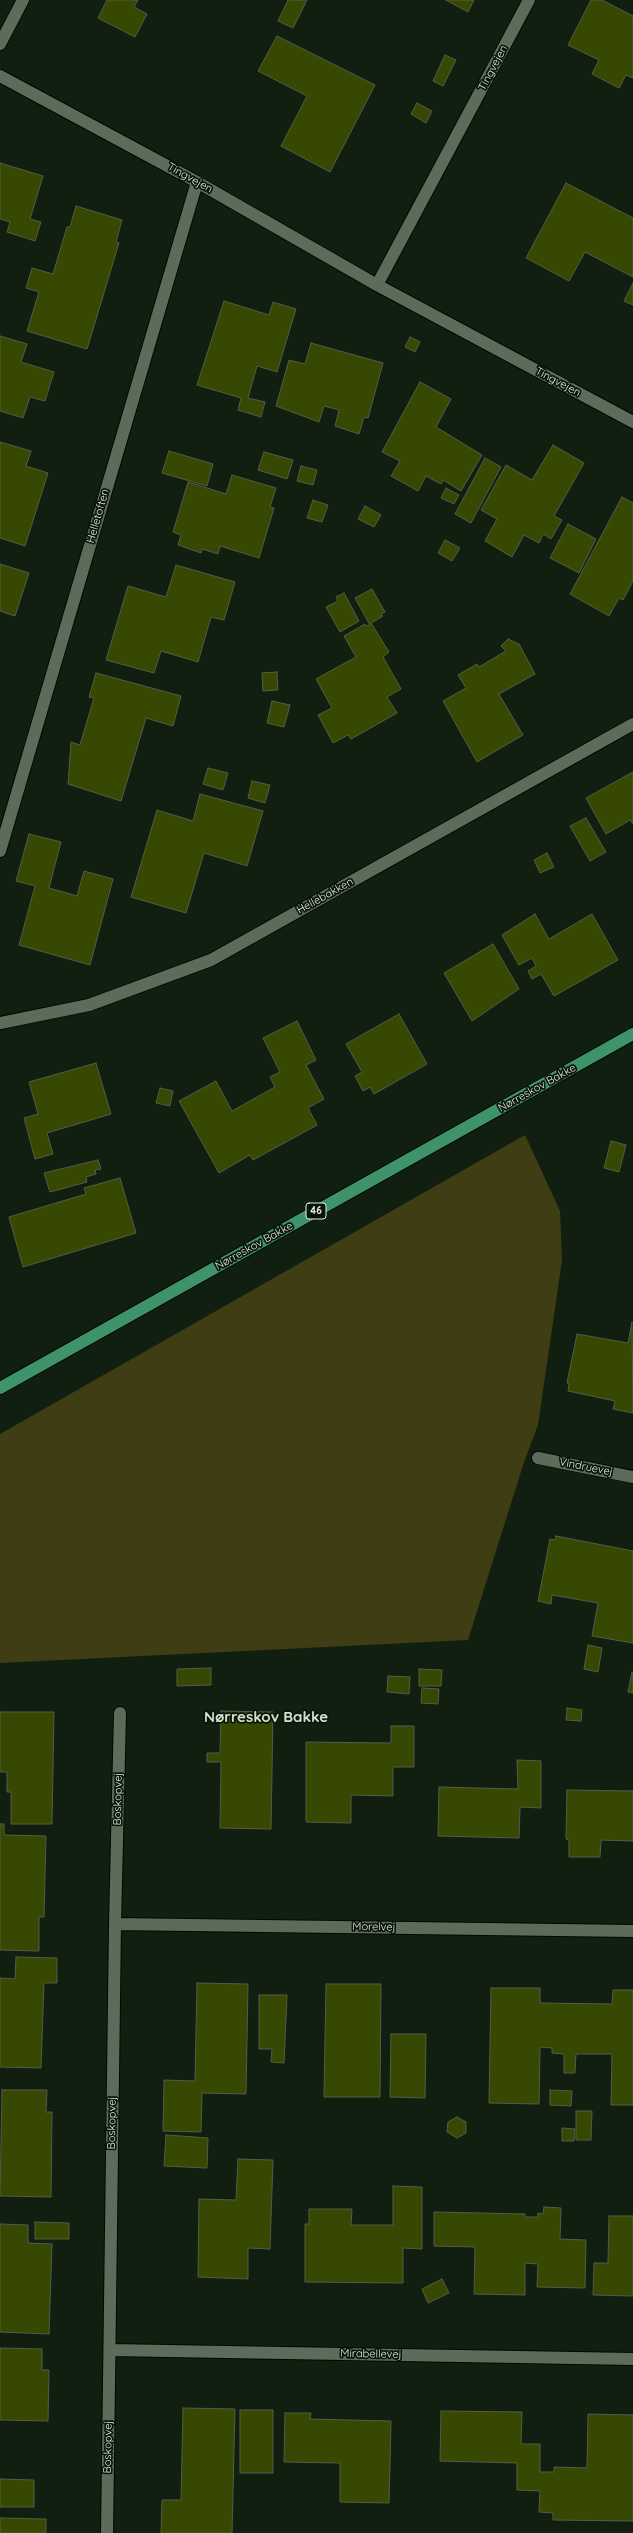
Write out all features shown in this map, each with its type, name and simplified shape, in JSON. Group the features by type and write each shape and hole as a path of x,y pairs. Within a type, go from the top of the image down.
{"main road":[{"name":"Nørreskov Bakke","path":"0,1388 633,1034"}],"street":[{"path":"0,44 23,0"},
{"name":"Tingvejen","path":"377,285 529,0"},
{"name":"Tingvejen","path":"0,76 197,182 377,285 633,422"},
{"name":"Helletoften","path":"0,851 197,182"},
{"name":"Hellebakken","path":"0,1024 88,1005 211,960 633,724"},
{"name":"Vindruevej","path":"538,1458 633,1477"},
{"name":"Boskopvej","path":"107,2533 114,1924 120,1713"},
{"name":"Morelvej","path":"114,1924 633,1931"},
{"name":"Mirabellevej","path":"110,2350 633,2359"}],"shaded area":[{"path":"525,1135 560,1211 562,1260 538,1425 524,1462 468,1640 0,1663 0,1434"}],"building":[{"path":"107,0 138,0 134,7 147,14 135,37 98,18"},
{"path":"288,0 307,0 293,28 278,21"},
{"path":"446,0 474,0 468,12"},
{"path":"591,0 602,0 633,16 633,78 626,75 619,88 592,74 599,60 568,45"},
{"path":"277,36 375,85 330,172 281,146 307,96 258,71"},
{"path":"445,55 456,60 443,86 433,81"},
{"path":"417,103 432,111 426,123 411,114"},
{"path":"0,163 43,176 30,219 41,222 35,241 7,232 10,222 0,219"},
{"path":"566,183 633,218 633,277 585,252 569,281 526,258"},
{"path":"76,206 122,220 116,242 119,243 87,349 27,331 39,292 26,288 32,268 53,274 67,227 70,227"},
{"path":"633,283 633,305 624,301"},
{"path":"224,301 269,315 273,302 296,309 277,372 257,366 248,398 265,402 261,417 238,410 241,398 197,385"},
{"path":"0,336 27,344 21,362 54,372 45,401 30,397 23,418 0,411"},
{"path":"410,337 420,342 415,352 405,347"},
{"path":"311,343 383,363 368,418 364,417 359,434 335,426 339,410 324,406 319,422 276,406 289,360 305,364"},
{"path":"420,382 451,399 436,427 482,455 461,491 443,480 441,484 426,476 418,491 391,476 400,461 382,452"},
{"path":"0,442 31,451 26,466 48,473 25,546 0,538"},
{"path":"553,445 584,463 554,516 562,520 551,539 543,534 539,543 524,535 512,557 485,541 497,519 481,510 506,465 532,480"},
{"path":"169,451 213,464 207,486 162,473"},
{"path":"264,452 293,460 287,479 258,470"},
{"path":"485,458 501,467 471,523 455,514"},
{"path":"301,466 317,470 313,485 297,481"},
{"path":"232,475 276,488 270,507 274,508 259,558 220,546 218,554 202,549 201,553 178,545 181,535 173,532 188,482 226,494"},
{"path":"446,488 459,495 454,504 441,498"},
{"path":"622,497 633,503 633,581 623,600 619,598 609,616 570,594"},
{"path":"313,500 328,505 322,522 307,518"},
{"path":"365,506 381,515 374,527 358,519"},
{"path":"568,524 596,539 579,573 550,558"},
{"path":"445,540 460,548 452,561 438,553"},
{"path":"0,564 29,573 15,616 0,611"},
{"path":"176,565 235,582 224,620 211,617 198,662 161,651 154,673 106,660 128,586 166,597"},
{"path":"372,589 385,612 381,614 383,616 371,623 389,652 383,657 401,689 387,697 397,713 351,739 348,735 333,743 318,715 332,708 316,679 356,657 344,636 365,624 366,626 370,625 355,598"},
{"path":"344,593 359,621 340,632 326,607 338,601 336,597"},
{"path":"508,639 519,644 535,674 499,694 523,735 477,762 443,701 466,688 458,675 477,664 479,667 506,651 501,646"},
{"path":"277,672 278,690 263,691 262,673"},
{"path":"96,673 181,696 173,726 146,718 121,801 68,784 71,742 80,745 94,698 89,697"},
{"path":"272,701 290,705 284,727 267,723"},
{"path":"208,768 228,773 223,790 203,784"},
{"path":"633,772 633,824 630,820 606,834 586,798"},
{"path":"252,781 270,785 265,803 248,798"},
{"path":"200,794 263,811 247,866 204,853 186,913 131,897 157,810 193,821"},
{"path":"586,818 606,852 590,861 570,826"},
{"path":"29,834 61,842 49,888 77,896 84,871 113,879 90,965 19,945 35,886 16,881"},
{"path":"547,853 554,867 540,873 534,860"},
{"path":"535,914 549,939 592,914 618,960 554,996 541,974 532,979 528,971 536,966 532,958 519,965 502,935"},
{"path":"493,944 519,989 472,1021 444,973"},
{"path":"399,1014 427,1064 374,1094 370,1087 363,1091 355,1076 362,1072 346,1044"},
{"path":"297,1021 316,1060 306,1065 324,1099 308,1108 317,1125 253,1160 250,1155 219,1173 179,1101 216,1081 232,1111 275,1087 270,1077 280,1072 263,1038"},
{"path":"96,1063 111,1114 47,1133 53,1154 35,1159 24,1118 38,1114 29,1082"},
{"path":"160,1088 173,1091 170,1106 156,1103"},
{"path":"611,1141 626,1145 619,1172 604,1168"},
{"path":"98,1160 101,1169 95,1170 96,1174 86,1177 87,1182 50,1192 44,1173"},
{"path":"120,1178 136,1233 23,1267 9,1217 86,1194 84,1188"},
{"path":"632,1322 633,1413 613,1409 615,1401 568,1391 569,1384 567,1383 577,1334 628,1343"},
{"path":"556,1536 633,1551 633,1643 592,1636 598,1603 552,1595 551,1604 538,1601 550,1539 555,1540"},
{"path":"588,1645 602,1648 598,1672 584,1669"},
{"path":"211,1668 211,1685 177,1686 177,1669"},
{"path":"419,1669 442,1670 441,1686 419,1686"},
{"path":"632,1672 633,1673 633,1693 628,1692"},
{"path":"388,1676 410,1677 409,1694 387,1692"},
{"path":"422,1688 439,1689 438,1704 421,1703"},
{"path":"567,1708 582,1710 581,1721 566,1720"},
{"path":"221,1711 273,1712 271,1829 220,1828 221,1762 207,1762 207,1753 220,1753"},
{"path":"0,1712 54,1712 52,1824 11,1824 11,1792 7,1792 7,1772 0,1772"},
{"path":"391,1726 414,1726 414,1767 393,1767 393,1796 351,1795 351,1823 306,1822 306,1742 391,1743"},
{"path":"517,1760 541,1761 541,1808 520,1807 519,1838 438,1836 439,1787 518,1789"},
{"path":"567,1790 633,1791 633,1841 601,1840 600,1857 569,1857 569,1840 566,1839"},
{"path":"0,1824 4,1824 4,1835 46,1836 44,1917 39,1917 39,1951 0,1950"},
{"path":"16,1957 57,1958 57,1983 44,1983 41,2068 0,2067 0,1978 15,1979"},
{"path":"197,1983 248,1984 246,2094 202,2093 201,2132 163,2131 164,2080 195,2081"},
{"path":"326,1984 381,1984 380,2097 324,2097"},
{"path":"491,1988 540,1988 540,2003 612,2004 613,1990 633,1990 633,2105 611,2105 612,2054 576,2054 575,2073 564,2073 564,2054 552,2053 552,2048 540,2047 539,2104 489,2103"},
{"path":"259,1995 287,1995 284,2063 271,2062 272,2049 259,2049"},
{"path":"391,2034 426,2034 425,2098 390,2097"},
{"path":"2,2090 47,2090 46,2112 52,2112 51,2197 0,2196"},
{"path":"550,2090 572,2091 571,2106 550,2105"},
{"path":"576,2111 592,2111 591,2140 576,2140"},
{"path":"457,2117 466,2122 466,2133 457,2138 447,2132 448,2122"},
{"path":"562,2128 575,2129 574,2141 562,2141"},
{"path":"166,2135 208,2138 207,2168 164,2166"},
{"path":"238,2159 273,2160 270,2249 248,2248 248,2279 198,2277 199,2199 236,2200"},
{"path":"393,2186 422,2187 422,2249 403,2248 403,2283 305,2282 305,2224 309,2224 309,2209 352,2209 351,2225 393,2225"},
{"path":"544,2207 561,2208 560,2239 586,2240 585,2288 537,2287 538,2264 525,2263 525,2295 474,2294 475,2247 434,2246 434,2212 525,2214 525,2217 538,2217 538,2213 543,2214"},
{"path":"609,2216 633,2216 633,2296 593,2295 594,2263 608,2263"},
{"path":"35,2222 69,2223 69,2239 35,2239"},
{"path":"0,2224 28,2225 28,2243 52,2244 49,2334 0,2332"},
{"path":"442,2279 449,2293 428,2303 422,2289"},
{"path":"0,2348 42,2349 42,2370 49,2370 48,2421 0,2420"},
{"path":"183,2408 235,2409 232,2533 161,2533 162,2500 181,2500"},
{"path":"240,2410 273,2410 273,2473 240,2473"},
{"path":"441,2411 522,2412 521,2444 540,2444 540,2472 554,2472 554,2467 587,2468 588,2414 633,2415 633,2521 553,2520 553,2513 539,2512 540,2491 517,2490 517,2463 440,2461"},
{"path":"285,2413 311,2413 310,2419 391,2421 389,2503 340,2502 340,2463 284,2462"},
{"path":"0,2479 34,2480 34,2507 0,2507"},
{"path":"0,2518 46,2519 46,2533 0,2533"}],"district":[{"name":"Nørreskov Bakke","path":"266,1717"}]}
